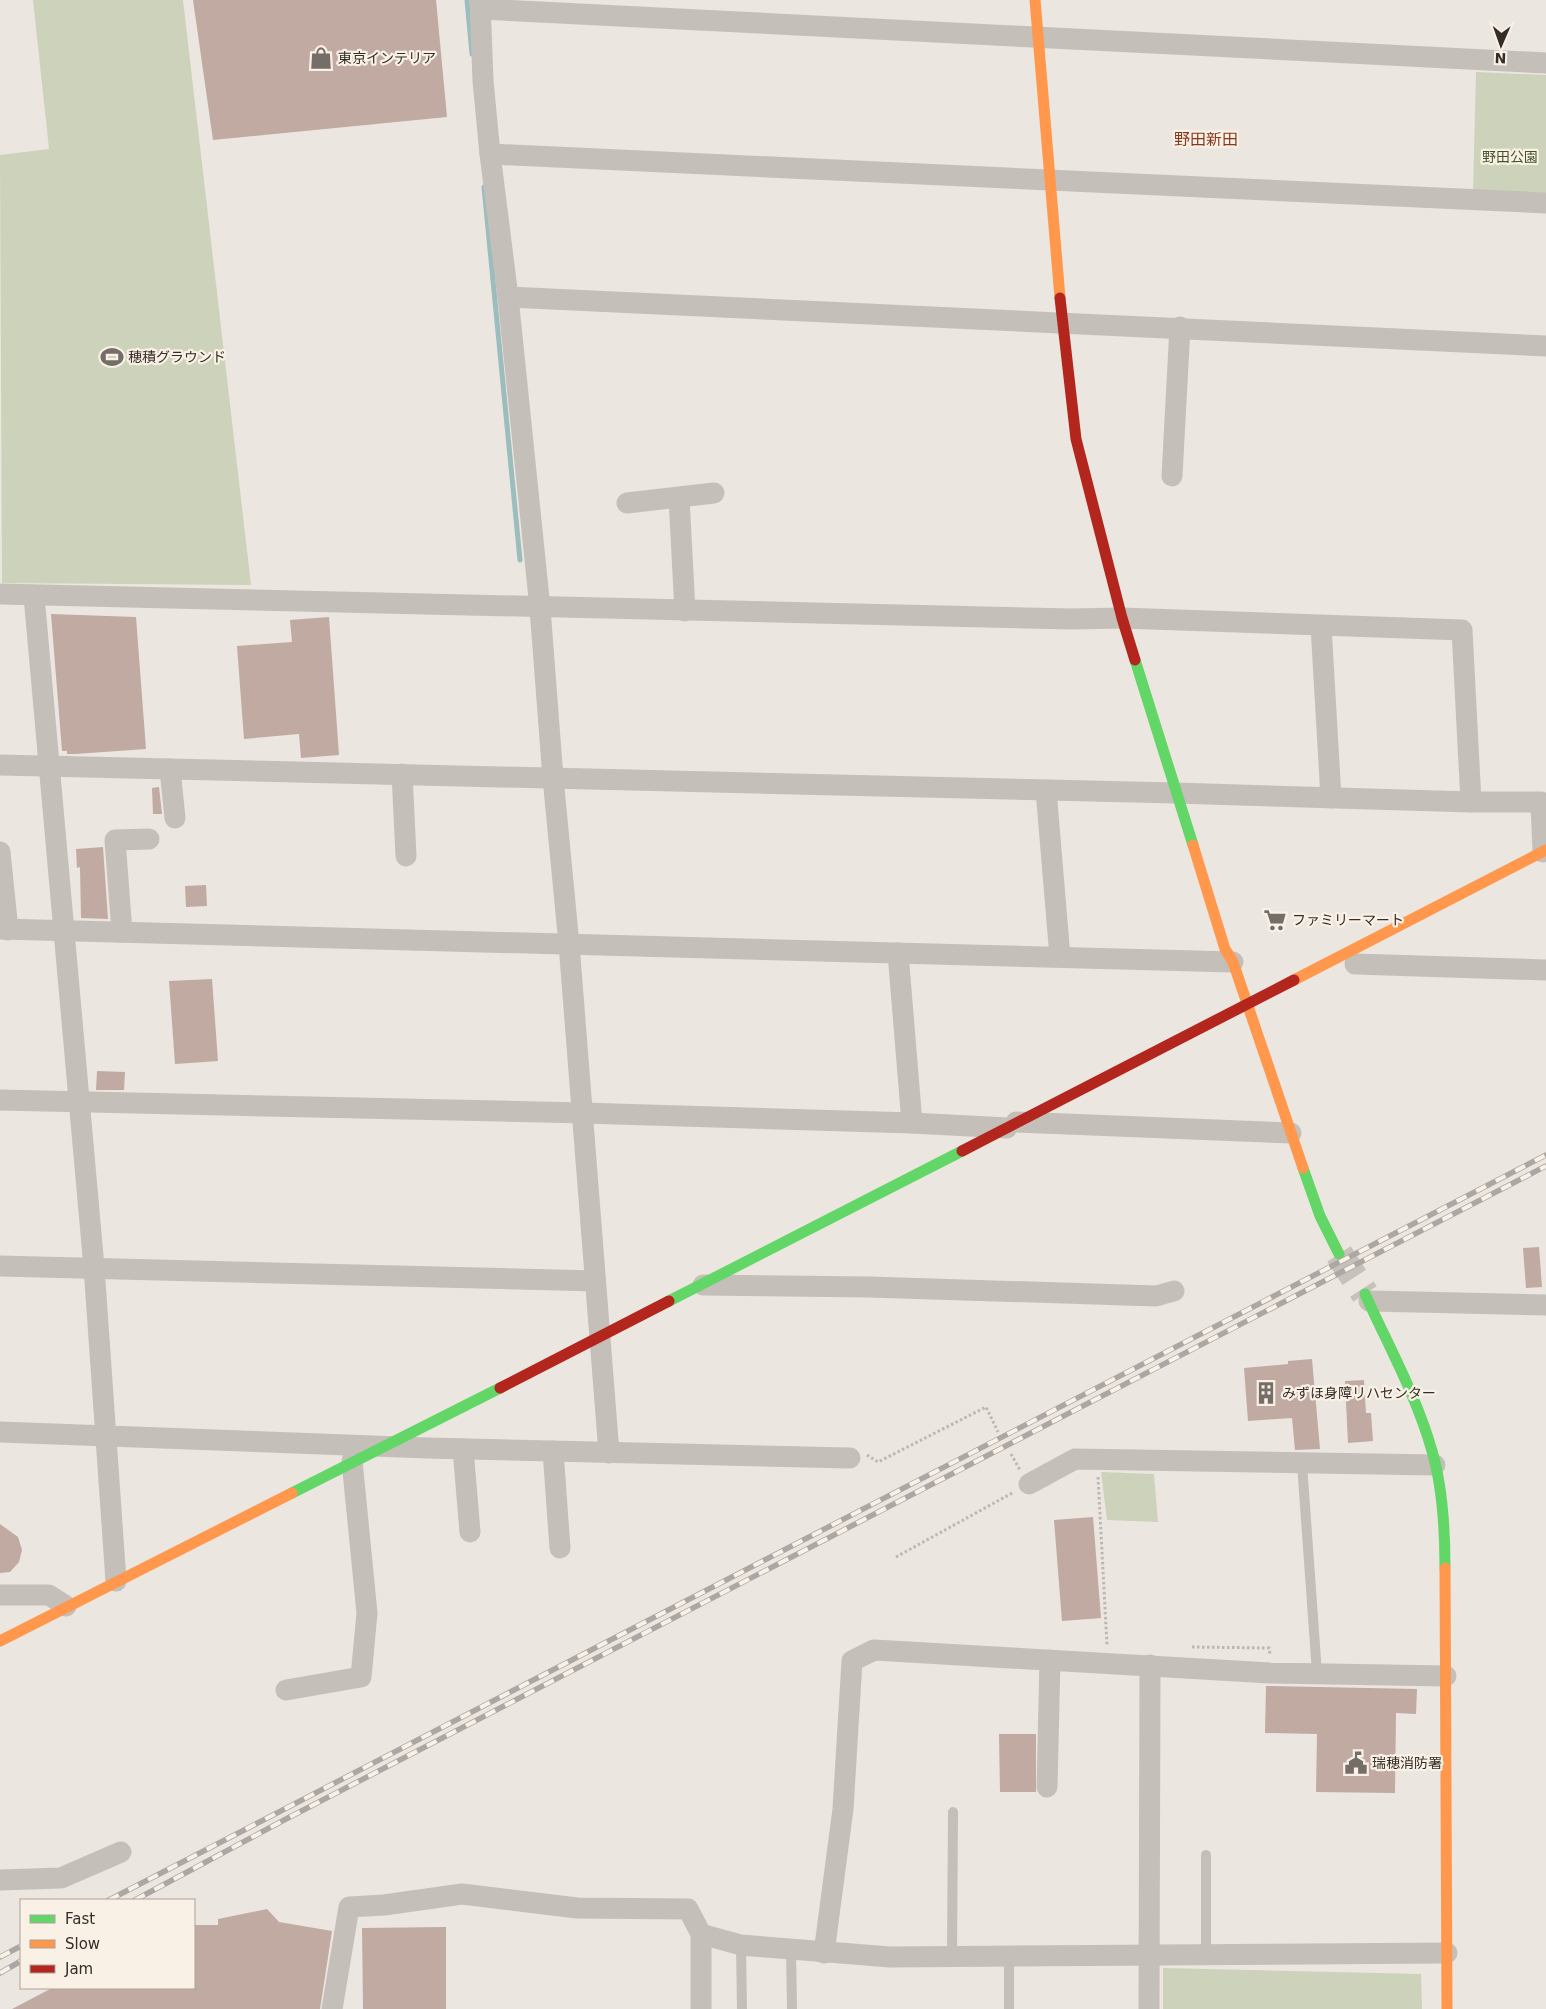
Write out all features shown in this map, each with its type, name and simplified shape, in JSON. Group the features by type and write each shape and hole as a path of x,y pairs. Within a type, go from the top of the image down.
{"street":[{"path":"1035,0 1062,322 1076,439 1122,618 1225,949 1233,962 1320,1216 1339,1254"},
{"path":"609,1453 583,1114 540,608 508,297 490,154 483,81 480,5 1038,38 1546,63"},
{"path":"490,154 1546,203"},
{"path":"508,297 1546,346"},
{"path":"1172,476 1180,328"},
{"path":"627,503 714,493"},
{"path":"679,498 685,612"},
{"path":"0,594 685,612 1061,619 1122,618 1462,630 1470,802"},
{"path":"34,596 50,766 77,1102 94,1267 104,1435 116,1581"},
{"path":"1321,626 1331,798"},
{"path":"0,765 1175,793 1470,802 1541,802 1544,851 600,1337 0,1641"},
{"path":"170,769 175,818"},
{"path":"402,774 406,856"},
{"path":"1046,790 1060,957"},
{"path":"122,932 115,840 149,839"},
{"path":"0,852 4,929 1233,962"},
{"path":"898,952 912,1123"},
{"path":"1355,964 1546,970"},
{"path":"0,1096 77,1102 1290,1133"},
{"path":"0,1266 595,1281"},
{"path":"701,1284 1156,1296 1174,1291"},
{"path":"1447,2009 1446,1533 1435,1465 1424,1426 1413,1397 1390,1354 1367,1298 1546,1305"},
{"path":"0,1432 462,1449 850,1458"},
{"path":"462,1449 470,1532"},
{"path":"553,1451 560,1548"},
{"path":"1029,1484 1075,1459 1435,1465"},
{"path":"286,1690 362,1677 367,1614 352,1461"},
{"path":"0,1595 49,1595 66,1606"},
{"path":"824,1953 843,1809 852,1661 874,1650 1270,1673 1446,1676"},
{"path":"1047,1787 1050,1660"},
{"path":"1149,2009 1150,1665"},
{"path":"0,1880 60,1878 121,1852"},
{"path":"332,2009 349,1907 384,1906 462,1894 576,1908 688,1909 701,1934 700,2009"},
{"path":"701,1934 741,1945 890,1957 1447,1953"}],"lane":[{"path":"1302,1464 1316,1673"},
{"path":"952,1956 953,1812"},
{"path":"1206,1855 1206,1954"},
{"path":"741,1945 742,2009"},
{"path":"791,1950 792,2009"},
{"path":"1009,1956 1009,2009"}],"path":[{"path":"850,1458 869,1455 878,1462 986,1407 998,1432"},
{"path":"1097,1459 1107,1647 1116,1647"},
{"path":"896,1557 1029,1484"},
{"path":"1183,1647 1269,1648 1270,1673"}],"green space":[{"name":"穂積グラウンド","path":"33,0 183,0 251,585 2,583 0,155 49,149"},
{"name":"野田公園","path":"1476,72 1546,75 1546,195 1473,193"},
{"path":"1101,1472 1154,1474 1158,1522 1107,1520"},
{"path":"1163,1968 1421,1974 1422,2009 1163,2009"}],"building":[{"name":"東京インテリア","path":"193,0 436,0 447,117 213,140"},
{"path":"51,614 136,617 146,749 75,754 67,754 67,751 62,751"},
{"path":"329,617 339,755 301,758 299,734 244,739 237,646 292,642 290,620"},
{"path":"159,787 162,814 153,814 152,788"},
{"path":"103,847 108,919 81,918 80,867 77,868 76,849"},
{"path":"206,885 207,906 186,907 185,886"},
{"path":"212,979 218,1061 175,1064 169,981"},
{"path":"97,1071 125,1072 124,1090 96,1090"},
{"path":"1539,1247 1542,1287 1526,1288 1523,1248"},
{"path":"1312,1359 1320,1449 1295,1450 1292,1418 1248,1421 1244,1368 1288,1364 1288,1361"},
{"path":"1364,1380 1366,1413 1371,1413 1373,1441 1348,1443 1345,1381"},
{"path":"1093,1517 1101,1618 1062,1621 1054,1520"},
{"path":"0,1524 18,1537 22,1550 19,1562 10,1572 0,1573"},
{"name":"瑞穂消防署","path":"1266,1686 1417,1689 1416,1714 1396,1713 1395,1793 1316,1792 1317,1734 1265,1733"},
{"path":"999,1734 1036,1734 1036,1792 1000,1792"},
{"path":"267,1909 279,1922 332,1931 320,2009 12,2009 50,1989 195,1989 195,1925 218,1925 218,1919"},
{"path":"446,1927 446,2009 363,2009 362,1928"}],"waterway":[{"path":"467,0 472,54"},
{"path":"484,187 520,560"}],"tunnel":[{"path":"1339,1254 1365,1294"}],"railway":[{"path":"111,1899 1546,1155"},
{"path":"137,1899 286,1819 1546,1166"},
{"path":"0,1957 20,1947"},
{"path":"0,1973 20,1962"}],"traffic: fast":[{"path":"1135,660 1193,845"},
{"path":"669,1301 962,1151"},
{"path":"1303,1168 1320,1216 1339,1254"},
{"path":"1365,1294 1410,1391 1432,1451 1442,1509 1445,1568"},
{"path":"292,1493 500,1388"}],"traffic: slow":[{"path":"1035,0 1060,298"},
{"path":"1193,845 1225,949 1233,962 1303,1168"},
{"path":"1294,980 1546,850"},
{"path":"0,1641 292,1493"},
{"path":"1445,1568 1447,2009"}],"traffic: jam":[{"path":"1060,298 1076,439 1122,618 1135,660"},
{"path":"962,1151 1294,980"},
{"path":"500,1388 669,1301"}],"place":[{"name":"東京インテリア","path":"321,58"},
{"name":"穂積グラウンド","path":"112,357"},
{"name":"ファミリーマート","path":"1275,920"},
{"name":"みずほ身障リハセンター","path":"1266,1393"},
{"name":"瑞穂消防署","path":"1356,1763"}],"district":[{"name":"野田新田","path":"1206,139"}]}
